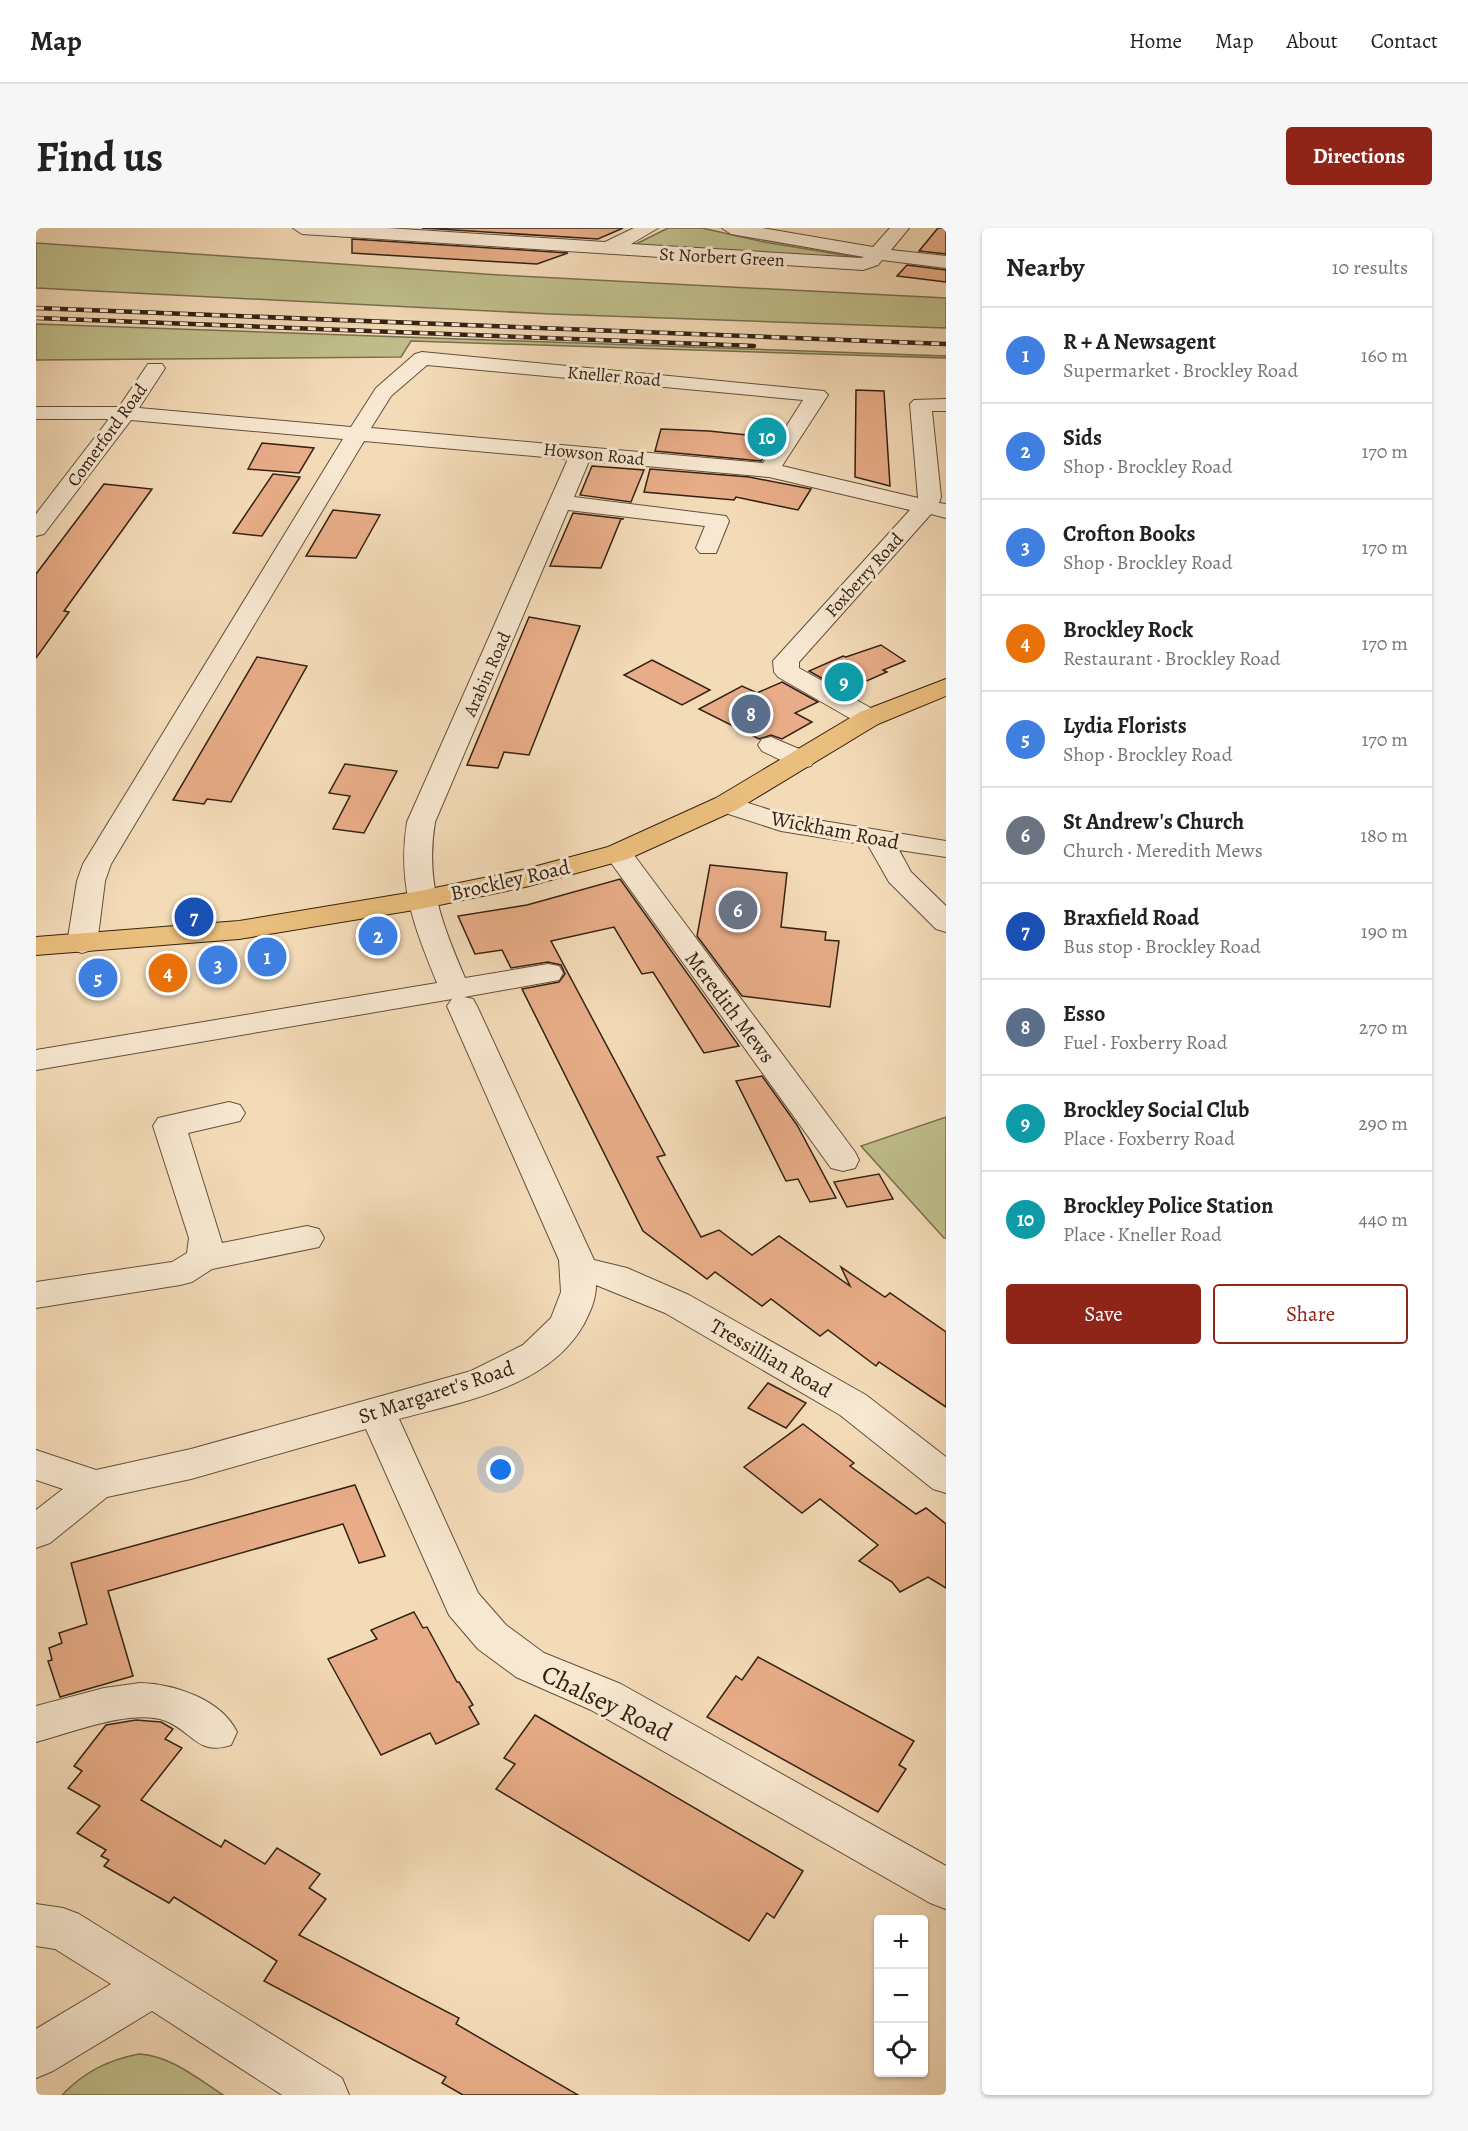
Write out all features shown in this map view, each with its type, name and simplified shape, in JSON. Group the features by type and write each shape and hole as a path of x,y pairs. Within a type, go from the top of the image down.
{"main road":[{"name":"Brockley Road","path":"36,946 239,930 420,900 525,878 618,853 726,804 869,718 946,687"}],"street":[{"path":"302,228 608,248"},
{"name":"St Norbert Green","path":"608,248 649,228"},
{"path":"731,228 878,254 946,262"},
{"path":"878,254 900,228"},
{"name":"St Norbert Green","path":"608,248 854,265 871,261 878,254"},
{"name":"Kneller Road","path":"358,432 383,392 422,358 817,395 769,470"},
{"name":"Comerford Road","path":"36,529 125,413 155,368"},
{"path":"936,508 930,497 921,404 946,405"},
{"name":"Howson Road","path":"36,413 125,413 769,470 936,508"},
{"path":"82,944 91,881 97,864 358,432"},
{"name":"Arabin Road","path":"459,997 420,900 416,844 421,822 582,452"},
{"path":"562,502 718,522 708,548"},
{"name":"Foxberry Road","path":"869,718 814,696 787,672 786,662 936,508"},
{"path":"771,745 802,760"},
{"name":"Wickham Road","path":"726,804 782,822 873,830 946,849"},
{"path":"873,830 899,876 946,923"},
{"name":"Meredith Mews","path":"618,853 843,1160"},
{"path":"36,1060 459,997 548,973"},
{"name":"St Margaret's Road","path":"36,1532 96,1485 191,1464 481,1382 523,1365 553,1342 578,1306 579,1269 565,1230 459,997"},
{"path":"203,1259 206,1238 169,1126 229,1113"},
{"path":"36,1295 180,1273 203,1259 307,1238"},
{"name":"Tressillian Road","path":"579,1269 615,1277 687,1310 854,1405 946,1478"},
{"name":"Chalsey Road","path":"377,1412 463,1603 492,1637 530,1665 606,1697 946,1889"},
{"path":"36,1465 96,1485"},
{"path":"36,1724 110,1706 143,1701 173,1706 216,1732"},
{"path":"36,1925 63,1929 326,2095"},
{"path":"36,2055 152,1985"}],"shaded area":[{"path":"668,228 702,228 764,242 867,259 632,246"},
{"path":"36,243 499,275 946,298 946,328 550,314 36,288"},
{"path":"36,324 946,356 946,358 411,341 401,357 36,360"},
{"path":"946,1117 946,1238 944,1238 861,1146"},
{"path":"139,2054 173,2063 223,2095 62,2095 97,2068"}],"building":[{"path":"422,228 623,228 598,239"},
{"path":"938,228 946,228 946,254 919,251"},
{"path":"352,239 568,253 537,264 352,253"},
{"path":"907,265 946,270 946,282 897,276"},
{"path":"856,390 884,391 890,486 855,477"},
{"path":"661,429 776,438 761,461 655,451"},
{"path":"262,443 314,448 299,473 248,469"},
{"path":"592,466 644,470 631,502 580,495"},
{"path":"650,469 749,477 811,489 798,510 736,497 734,500 644,492"},
{"path":"273,474 300,477 262,536 233,533"},
{"path":"104,484 152,489 64,611 69,612 36,658 36,574"},
{"path":"333,510 380,515 356,558 306,556"},
{"path":"573,513 624,519 621,519 601,568 550,566"},
{"path":"529,617 580,626 529,755 504,752 498,768 467,765"},
{"path":"881,645 905,661 883,670 887,672 844,691 809,671 843,656"},
{"path":"257,657 307,666 231,802 207,799 204,804 173,800"},
{"path":"652,660 710,690 682,705 624,675"},
{"path":"782,682 818,702 795,713 812,722 782,739 771,735 759,739 699,709 742,686 757,693"},
{"path":"345,764 397,771 364,833 333,829 350,796 329,793"},
{"path":"710,865 787,873 781,927 826,932 825,940 839,941 830,1007 742,996 697,936"},
{"path":"620,879 739,1046 704,1053 653,972 642,974 614,927 551,941 665,1155 657,1157 701,1237 719,1230 752,1255 779,1236 850,1286 841,1267 885,1297 890,1293 946,1332 946,1407 879,1362 876,1366 828,1330 820,1336 771,1299 762,1306 715,1272 707,1279 643,1231 522,989 559,982 565,974 561,965 548,962 511,968 502,950 475,954 458,916 527,905"},
{"path":"762,1076 797,1125 836,1198 810,1202 798,1179 786,1181 736,1081"},
{"path":"879,1174 893,1199 847,1207 834,1182"},
{"path":"768,1383 806,1403 786,1428 748,1408"},
{"path":"803,1424 854,1463 850,1466 916,1514 926,1508 946,1524 946,1588 928,1577 900,1592 892,1582 859,1561 878,1545 820,1499 802,1513 744,1467"},
{"path":"355,1485 385,1556 359,1563 343,1524 108,1591 133,1676 60,1697 48,1661 52,1660 49,1648 62,1643 59,1633 87,1624 71,1563"},
{"path":"414,1612 423,1628 427,1627 457,1682 473,1705 469,1707 479,1724 436,1744 430,1733 381,1755 328,1659 377,1639 371,1630"},
{"path":"758,1657 914,1741 899,1765 906,1769 878,1812 707,1717 736,1676 742,1680"},
{"path":"535,1715 803,1871 774,1918 767,1913 749,1941 496,1789 515,1764 504,1758"},
{"path":"136,1720 161,1722 173,1729 165,1739 182,1748 141,1800 221,1847 225,1840 265,1864 277,1848 320,1874 309,1888 326,1899 299,1935 459,2018 456,2024 578,2095 463,2095 442,2083 446,2077 264,1981 277,1961 174,1897 169,1903 104,1866 109,1860 101,1856 106,1850 77,1833 100,1806 68,1788 82,1771 74,1766 106,1725"}],"railway":[{"path":"36,308 946,344"},
{"path":"36,318 754,346"}],"place":[{"name":"Brockley Police Station","path":"767,437"},
{"name":"Brockley Social Club","path":"844,682"},
{"name":"Esso","path":"751,714"},
{"name":"St Andrew's Church","path":"738,910"},
{"name":"Braxfield Road","path":"194,917"},
{"name":"Sids","path":"378,936"},
{"name":"R + A Newsagent","path":"267,957"},
{"name":"Crofton Books","path":"218,965"},
{"name":"Brockley Rock","path":"168,973"},
{"name":"Lydia Florists","path":"98,978"}]}
